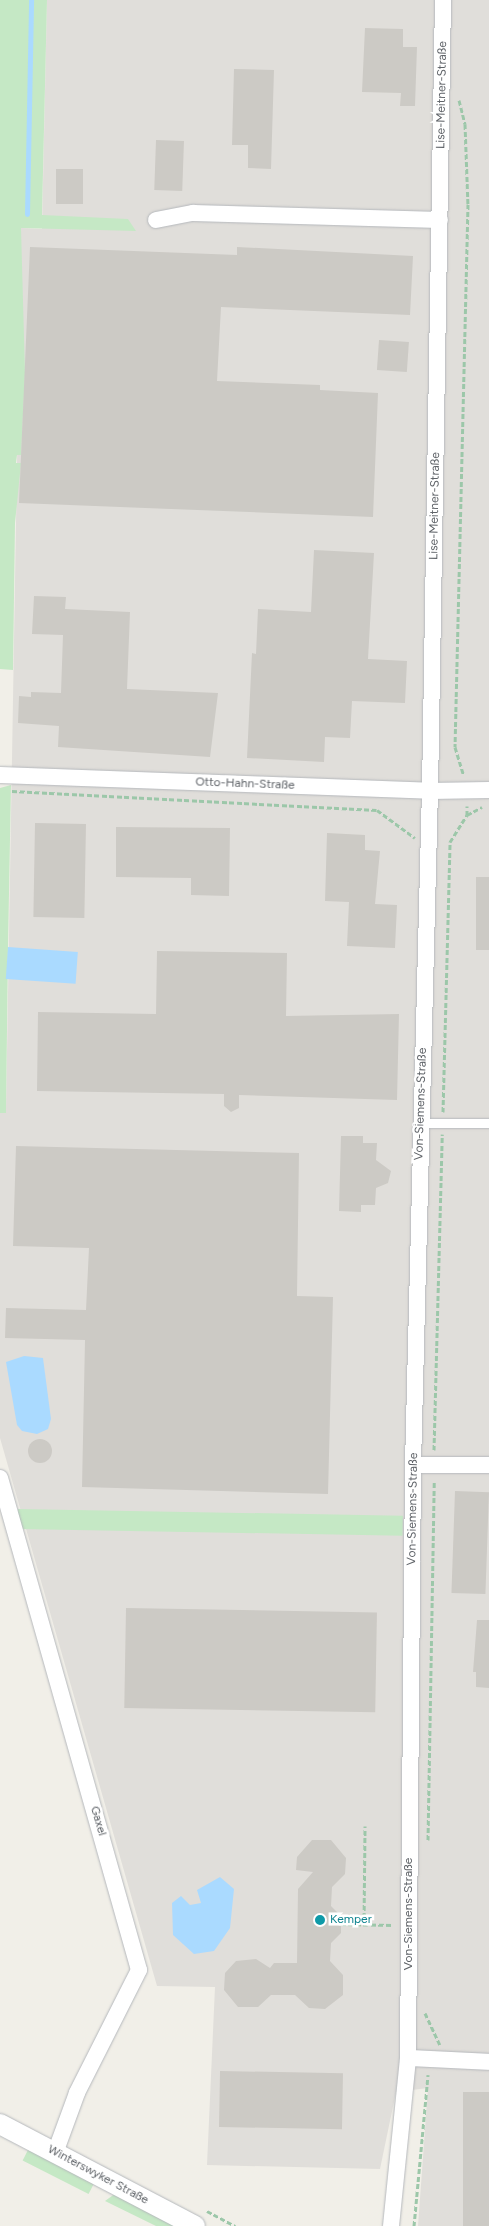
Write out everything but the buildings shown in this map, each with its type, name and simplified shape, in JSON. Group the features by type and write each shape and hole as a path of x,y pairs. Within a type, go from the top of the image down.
{"street":[{"name":"Lise-Meitner-Straße","path":"430,792 443,0"},
{"path":"156,220 193,213 440,220"},
{"name":"Otto-Hahn-Straße","path":"5,781 430,792 489,790"},
{"name":"Von-Siemens-Straße","path":"391,2226 408,2058 413,1464 420,1123 430,792"},
{"path":"413,1464 489,1465"},
{"name":"Gaxel","path":"0,1478 140,1970 77,2093 55,2153"},
{"path":"408,2058 489,2062"},
{"name":"Winterswyker Straße","path":"0,2124 196,2226"}],"lane":[{"path":"420,1123 489,1123"}],"path":[{"path":"458,94 465,124 468,204 455,747 465,778"},
{"path":"5,781 14,794 377,810 409,836 429,842 450,842"},
{"path":"466,798 467,815"},
{"path":"428,1847 434,1464 450,842 467,815 489,806"},
{"path":"364,1925 365,1826"},
{"path":"341,1924 409,1926"},
{"path":"414,2226 428,2074 439,2060 441,2040 425,2015 425,2005"}],"shaded area":[{"path":"47,0 489,0 489,2226 418,2226 428,2088 396,2092 380,2169 207,2165 215,1987 157,1986 0,1438 0,1113 6,1112 21,228 42,229"}],"green space":[{"path":"0,0 47,0 42,215 128,219 136,231 21,228 25,373 21,455 17,455 16,463 21,463 15,523 13,670 0,669"},
{"path":"11,785 6,1113 0,1113 0,788"},
{"path":"18,1509 403,1516 403,1536 18,1529"},
{"path":"29,2148 95,2182 89,2194 23,2160"},
{"path":"116,2193 178,2226 156,2226 105,2201"}],"water":[{"path":"8,947 78,952 76,984 6,979"},
{"path":"24,1356 43,1358 51,1419 48,1429 37,1434 22,1431 17,1425 6,1362"},
{"path":"220,1877 234,1889 230,1928 214,1951 194,1954 173,1935 172,1903 181,1896 190,1905 201,1903 197,1890"}],"waterway":[{"path":"27,214 31,0"}],"place":[{"name":"Kemper","path":"320,1920"}]}
